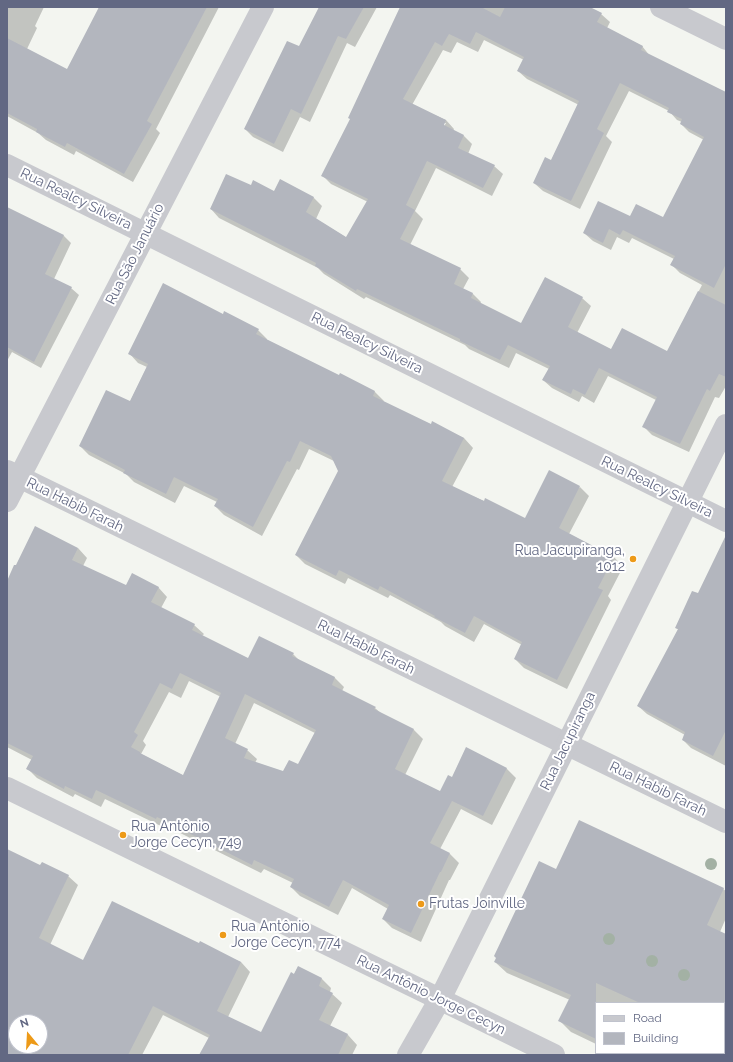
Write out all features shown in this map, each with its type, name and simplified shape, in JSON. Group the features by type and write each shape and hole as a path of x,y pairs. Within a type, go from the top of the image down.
{"street":[{"path":"661,7 726,39"},
{"name":"Rua São Januário","path":"7,501 13,474 146,233 259,8"},
{"name":"Rua Realcy Silveira","path":"7,165 726,521"},
{"name":"Rua Jacupiranga","path":"408,1055 440,999 726,425"},
{"name":"Rua Habib Farah","path":"13,474 726,822"},
{"name":"Rua Antônio Jorge Cecyn","path":"7,788 554,1055"}],"building":[{"path":"99,7 207,7 147,121 152,124 124,174 67,143 65,147 36,132 37,129 7,113 7,38 67,69"},
{"path":"319,7 364,7 346,39 338,36 301,114 291,109 274,144 244,129 287,41 299,46"},
{"path":"400,7 481,7 500,17 505,7 590,7 602,13 597,22 643,46 641,50 726,92 726,264 714,288 670,265 675,256 623,230 620,235 609,229 603,243 583,233 598,201 630,216 636,204 663,217 704,137 680,124 682,119 667,112 669,108 620,83 597,129 604,133 571,201 533,183 545,157 551,160 579,101 517,71 524,57 476,32 470,44 449,34 442,46 435,42 403,99 446,120 444,125 464,135 458,148 495,165 483,188 427,161 406,205 415,210 400,239 461,268 454,284 473,293 471,298 521,323 545,277 583,297 568,327 611,349 622,328 667,351 698,291 726,305 726,377 719,374 710,391 707,389 680,444 642,427 657,397 599,368 585,395 573,389 571,394 542,380 550,366 508,345 500,360 357,289 356,291 315,266 316,263 210,209 226,174 251,185 253,180 274,191 280,179 314,197 306,212 346,237 368,199 321,176 350,119 348,118"},
{"path":"7,207 64,235 45,274 72,287 34,362 7,347"},
{"path":"163,283 223,314 224,311 259,329 256,334 375,391 373,396 431,424 432,421 464,438 442,481 484,501 485,498 525,518 549,470 580,486 559,528 614,557 598,588 603,590 557,680 514,659 522,642 474,616 465,633 380,586 378,590 339,570 336,576 295,555 338,471 331,456 300,441 290,462 287,461 253,527 214,506 218,499 174,477 166,494 123,473 125,470 79,446 106,390 130,401 148,364 128,354"},
{"path":"35,526 78,548 72,560 126,585 132,573 159,587 151,602 195,624 192,630 248,658 259,636 294,653 292,656 335,677 332,685 376,707 374,709 414,729 395,769 440,791 448,775 452,777 466,747 507,768 483,816 452,801 430,843 450,853 411,933 382,919 389,905 343,880 329,907 290,887 294,879 254,860 252,865 157,817 156,819 96,790 92,799 65,786 64,789 26,769 33,756 7,743 7,581 14,565 16,565","holes":["180,673 221,693 183,775 131,747 138,735 134,732 160,683 172,689","245,694 316,730 298,764 289,760 283,771 244,758 248,749 225,738"]},
{"path":"726,535 726,730 713,756 682,740 685,732 637,706 678,629 675,628 692,591 698,593"},
{"path":"579,820 724,888 707,925 726,934 726,1003 638,1002 596,983 595,1039 558,1021 571,995 494,962 496,958 494,956 539,861 556,869"},
{"path":"7,849 40,865 42,862 69,875 39,938 83,960 112,901 199,943 200,941 241,962 217,1011 261,1032 291,972 294,974 298,966 322,978 319,986 333,993 319,1020 348,1034 338,1055 199,1055 210,1035 153,1006 128,1055 7,1055"}],"place":[{"name":"Rua Jacupiranga, 1012","path":"633,559"},
{"name":"Rua Antônio Jorge Cecyn, 749","path":"123,835"},
{"name":"Frutas Joinville","path":"421,904"},
{"name":"Rua Antônio Jorge Cecyn, 774","path":"223,935"}]}
